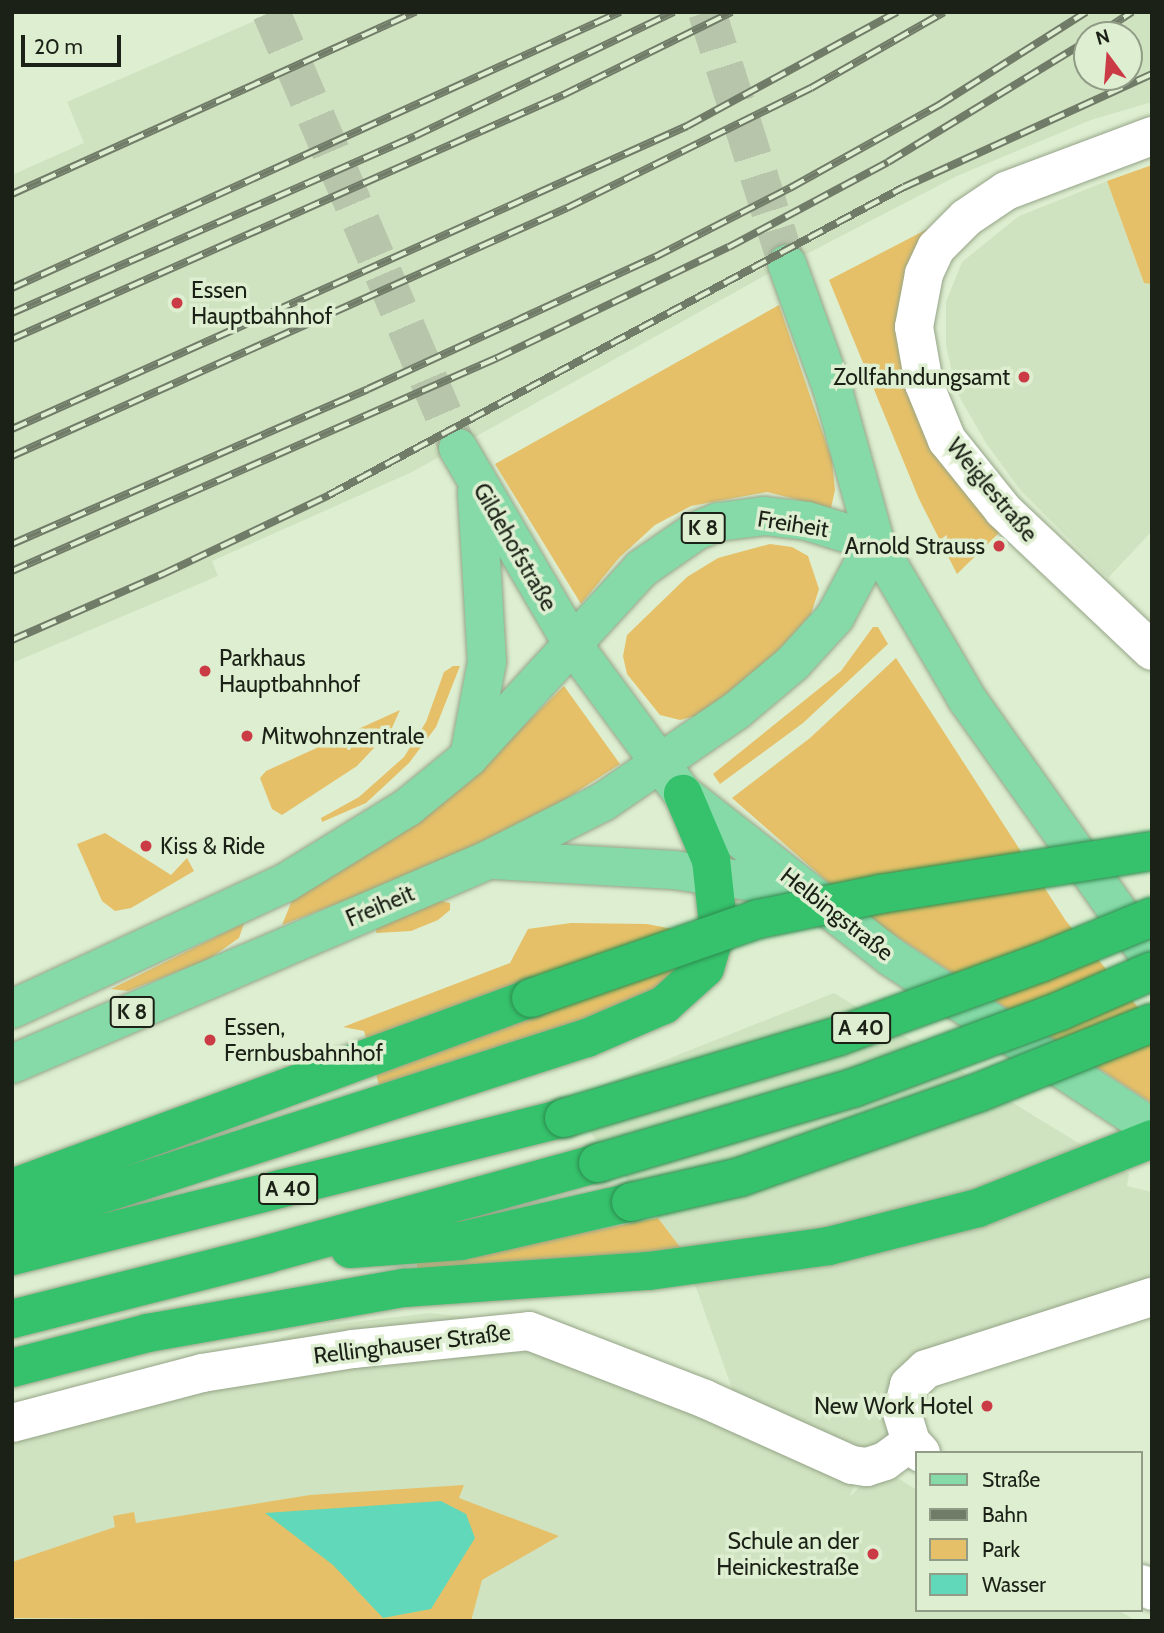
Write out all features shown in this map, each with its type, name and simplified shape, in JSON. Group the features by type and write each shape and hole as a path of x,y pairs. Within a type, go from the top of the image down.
{"highway":[{"path":"12,1223 562,1047 647,1014 680,994 705,968 718,924 714,874 672,779"},
{"path":"12,1188 656,951 758,919 880,894 1152,851"},
{"name":"A 40","path":"12,1256 564,1118 839,1036 1040,964 1152,917"},
{"name":"A 40","path":"12,1319 268,1254 598,1163 853,1088 1060,1011 1152,971"},
{"path":"268,1254 461,1241 740,1177 977,1093 1152,1023"},
{"path":"12,1368 148,1333 286,1306 404,1288 649,1271 829,1247 966,1211 1104,1161 1152,1139"}],"main road":[{"path":"787,264 834,394 875,542 967,699 1152,959"},
{"name":"Gildehofstraße","path":"469,757 486,662 467,464 573,645"},
{"name":"Freiheit","path":"12,1009 285,883 385,823 469,757 659,553 718,522 784,517 875,542 825,630 672,779 589,810 488,860 12,1064"},
{"name":"Helbingstraße","path":"573,645 672,779 801,889 937,990 1152,1128"},
{"path":"488,860 714,874 801,889"}],"street":[{"name":"Weiglestraße","path":"1152,136 1006,191 965,218 936,248 916,299 918,355 932,407 947,440 1003,510 1152,651"},
{"path":"916,1447 903,1424 904,1397 926,1368 1150,1296"},
{"name":"Rellinghauser Straße","path":"12,1423 202,1373 353,1349 528,1331 705,1399 852,1465 867,1467 916,1447"}],"shaded area":[{"path":"275,12 1152,12 1152,102 1091,120 957,176 766,275 412,472 212,561 218,576 12,663 12,175 84,143 67,102"},
{"path":"1107,181 1144,283 1152,284 1152,531 1108,578 1021,491 986,443 956,391 946,345 946,302 962,262 1019,216"},
{"path":"834,993 1129,1174 1127,1186 1152,1192 1152,1277 1111,1298 926,1356 889,1433 877,1448 866,1452 850,1496 863,1484 896,1477 916,1489 916,1612 1121,1612 1136,1621 12,1621 12,1433 312,1327 430,1313 531,1324 738,1405 683,1251 565,1100"}],"green space":[{"path":"1152,165 1152,284 1144,283 1107,181"},
{"path":"941,222 903,295 1003,529 957,574 919,499 829,280"},
{"path":"779,305 832,460 835,490 831,508 767,492 691,506 655,525 619,558 581,604 495,464"},
{"path":"770,544 792,547 808,556 819,589 811,614 766,664 699,715 680,720 660,715 627,674 623,656 627,635 687,577 718,558"},
{"path":"873,627 878,627 888,644 803,723 720,784 713,774 841,671"},
{"path":"896,658 1066,921 1152,1024 1152,1103 870,919 732,798 810,738"},
{"path":"453,666 460,666 436,727 409,763 366,803 322,822 321,818 359,797 404,757 426,722 444,672"},
{"path":"564,686 620,764 547,811 413,874 282,925 293,898 478,771"},
{"path":"400,710 391,730 357,766 282,815 272,809 260,778 266,771"},
{"path":"105,833 171,875 187,858 194,871 131,908 115,911 102,901 77,844"},
{"path":"441,901 450,903 450,910 438,920 411,931 376,933 377,924"},
{"path":"244,923 239,938 209,959 128,991 111,989"},
{"path":"571,923 647,924 699,934 686,963 643,998 381,1092 364,1031 343,1027 510,963 528,929"},
{"path":"658,1218 683,1251 417,1273 417,1264"},
{"path":"464,1485 459,1498 559,1536 482,1580 471,1621 12,1618 12,1562 115,1527 113,1516 134,1512 136,1523 310,1495"}],"water":[{"path":"441,1501 466,1514 475,1538 431,1609 383,1618 333,1565 265,1513"}],"tunnel":[{"path":"271,12 458,448"},
{"path":"707,12 787,264"}],"railway":[{"path":"12,194 416,12"},
{"path":"12,288 620,12"},
{"path":"12,313 415,136 674,12"},
{"path":"12,339 563,95 732,12"},
{"path":"12,429 687,126 897,12"},
{"path":"12,456 567,208 811,88 944,12"},
{"path":"12,544 368,389 655,257 790,188 939,105 1086,12"},
{"path":"1118,21 1132,12"},
{"path":"12,571 497,358 729,247 888,162 1073,50"},
{"path":"12,640 163,574 329,495 904,187 1152,74"}],"place":[{"name":"Essen Hauptbahnhof","path":"177,303"},
{"name":"Zollfahndungsamt","path":"1024,377"},
{"name":"Arnold Strauss","path":"999,546"},
{"name":"Parkhaus Hauptbahnhof","path":"205,671"},
{"name":"Mitwohnzentrale","path":"247,736"},
{"name":"Kiss & Ride","path":"146,846"},
{"name":"Essen, Fernbusbahnhof","path":"210,1040"},
{"name":"New Work Hotel","path":"987,1406"},
{"name":"Schule an der Heinickestraße","path":"873,1554"}]}
